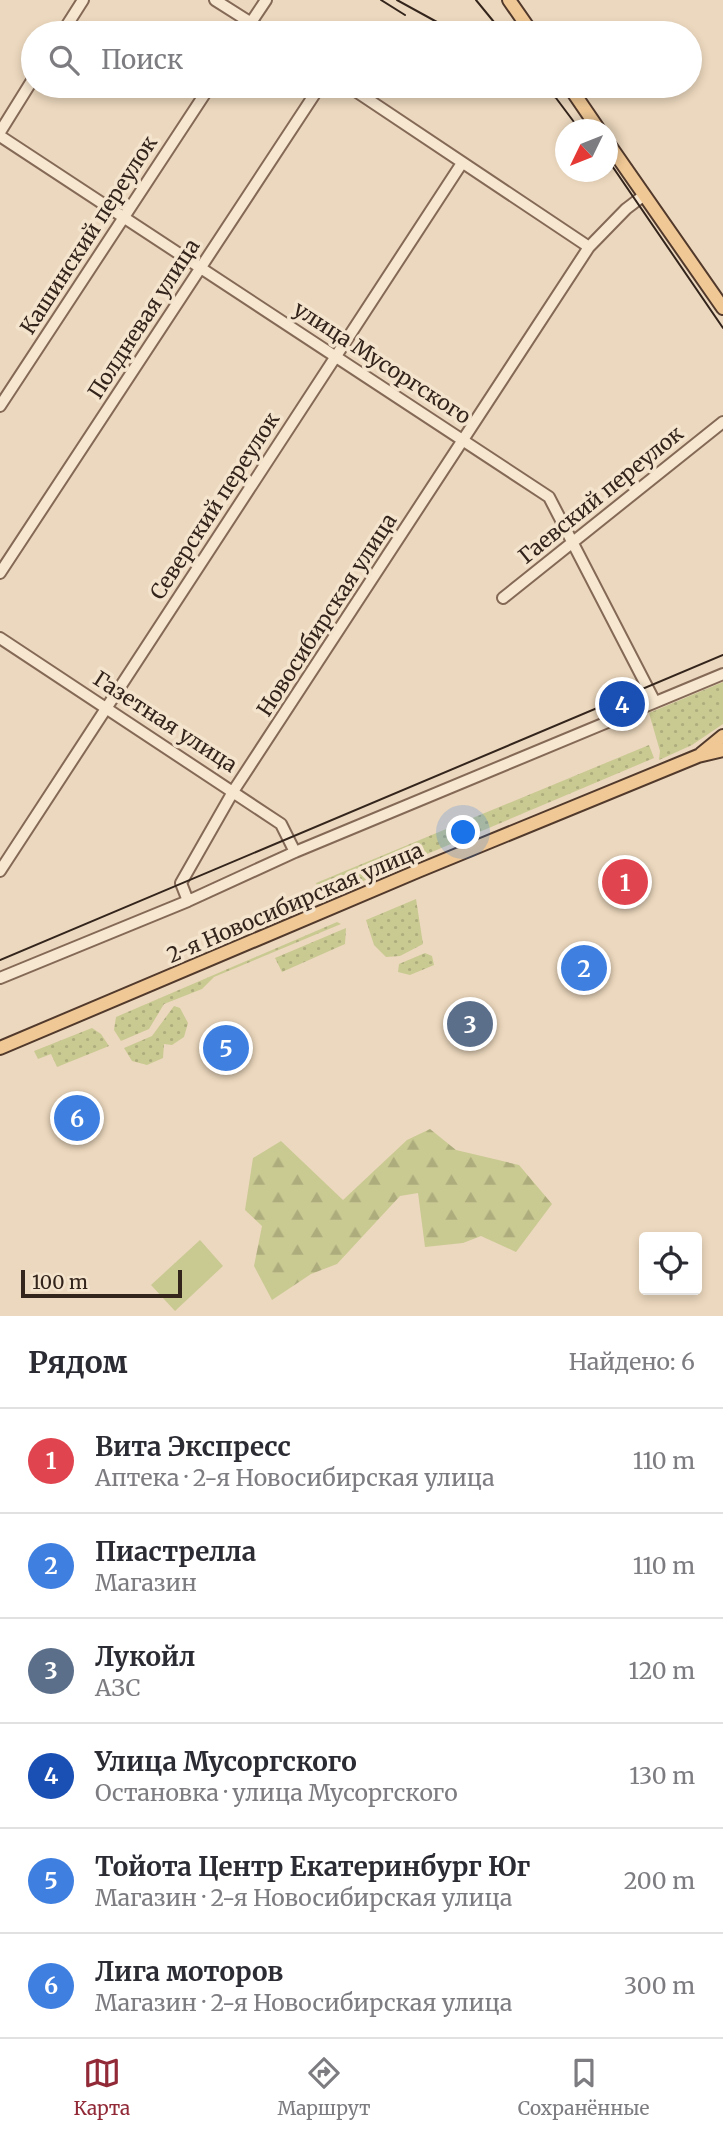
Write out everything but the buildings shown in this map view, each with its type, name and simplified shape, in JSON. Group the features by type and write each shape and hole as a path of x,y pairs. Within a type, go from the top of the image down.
{"main road":[{"path":"509,0 524,21"},
{"path":"577,98 591,119"},
{"path":"618,159 723,308"},
{"path":"698,756 723,736"},
{"name":"2-я Новосибирская улица","path":"0,1048 418,871 698,756 723,750"}],"street":[{"path":"70,21 83,0"},
{"path":"215,0 248,21"},
{"path":"252,21 266,0"},
{"path":"0,134 22,98"},
{"name":"Кашинский переулок","path":"0,406 202,98"},
{"name":"Полдневая улица","path":"0,573 312,98"},
{"path":"366,98 589,247"},
{"name":"улица Мусоргского","path":"0,134 549,497 655,702"},
{"name":"Северский переулок","path":"0,871 462,163"},
{"name":"Новосибирская улица","path":"188,901 181,883 234,790 466,440 589,247 643,195"},
{"name":"Гаевский переулок","path":"503,598 573,539 723,422"},
{"name":"Газетная улица","path":"0,638 234,790 281,824 295,852"},
{"path":"0,978 723,674"}],"green space":[{"path":"723,682 723,724 692,745 659,760 660,751 649,713"},
{"path":"649,745 654,758 323,898 316,883"},
{"path":"416,899 423,944 400,956 386,957 374,945 366,920"},
{"path":"337,922 341,924 214,977 202,989 164,1004 149,1029 121,1041 114,1030 116,1017"},
{"path":"346,928 345,944 282,972 275,958"},
{"path":"425,953 432,956 434,965 410,975 398,972 399,964"},
{"path":"174,1006 180,1008 188,1023 184,1037 172,1045 164,1044 163,1058 147,1065 132,1061 124,1048 152,1036"},
{"path":"92,1028 101,1034 109,1046 57,1067 51,1054 38,1059 34,1051"},
{"path":"430,1129 456,1150 519,1165 552,1204 516,1252 481,1236 463,1243 425,1247 418,1193 400,1196 337,1264 311,1274 272,1300 254,1266 262,1226 245,1210 253,1158 281,1141 343,1200 407,1140"},
{"path":"200,1240 223,1266 175,1311 151,1285"}],"tram line":[{"path":"381,0 405,15"},
{"path":"397,0 435,21"},
{"path":"476,0 493,21"},
{"path":"556,98 572,119"},
{"path":"618,175 723,328"},
{"path":"0,960 723,655"}],"place":[{"name":"Улица Мусоргского","path":"622,704"},
{"name":"Вита Экспресс","path":"625,882"},
{"name":"Пиастрелла","path":"584,968"},
{"name":"Лукойл","path":"470,1024"},
{"name":"Тойота Центр Екатеринбург Юг","path":"226,1048"},
{"name":"Лига моторов","path":"77,1118"}]}
